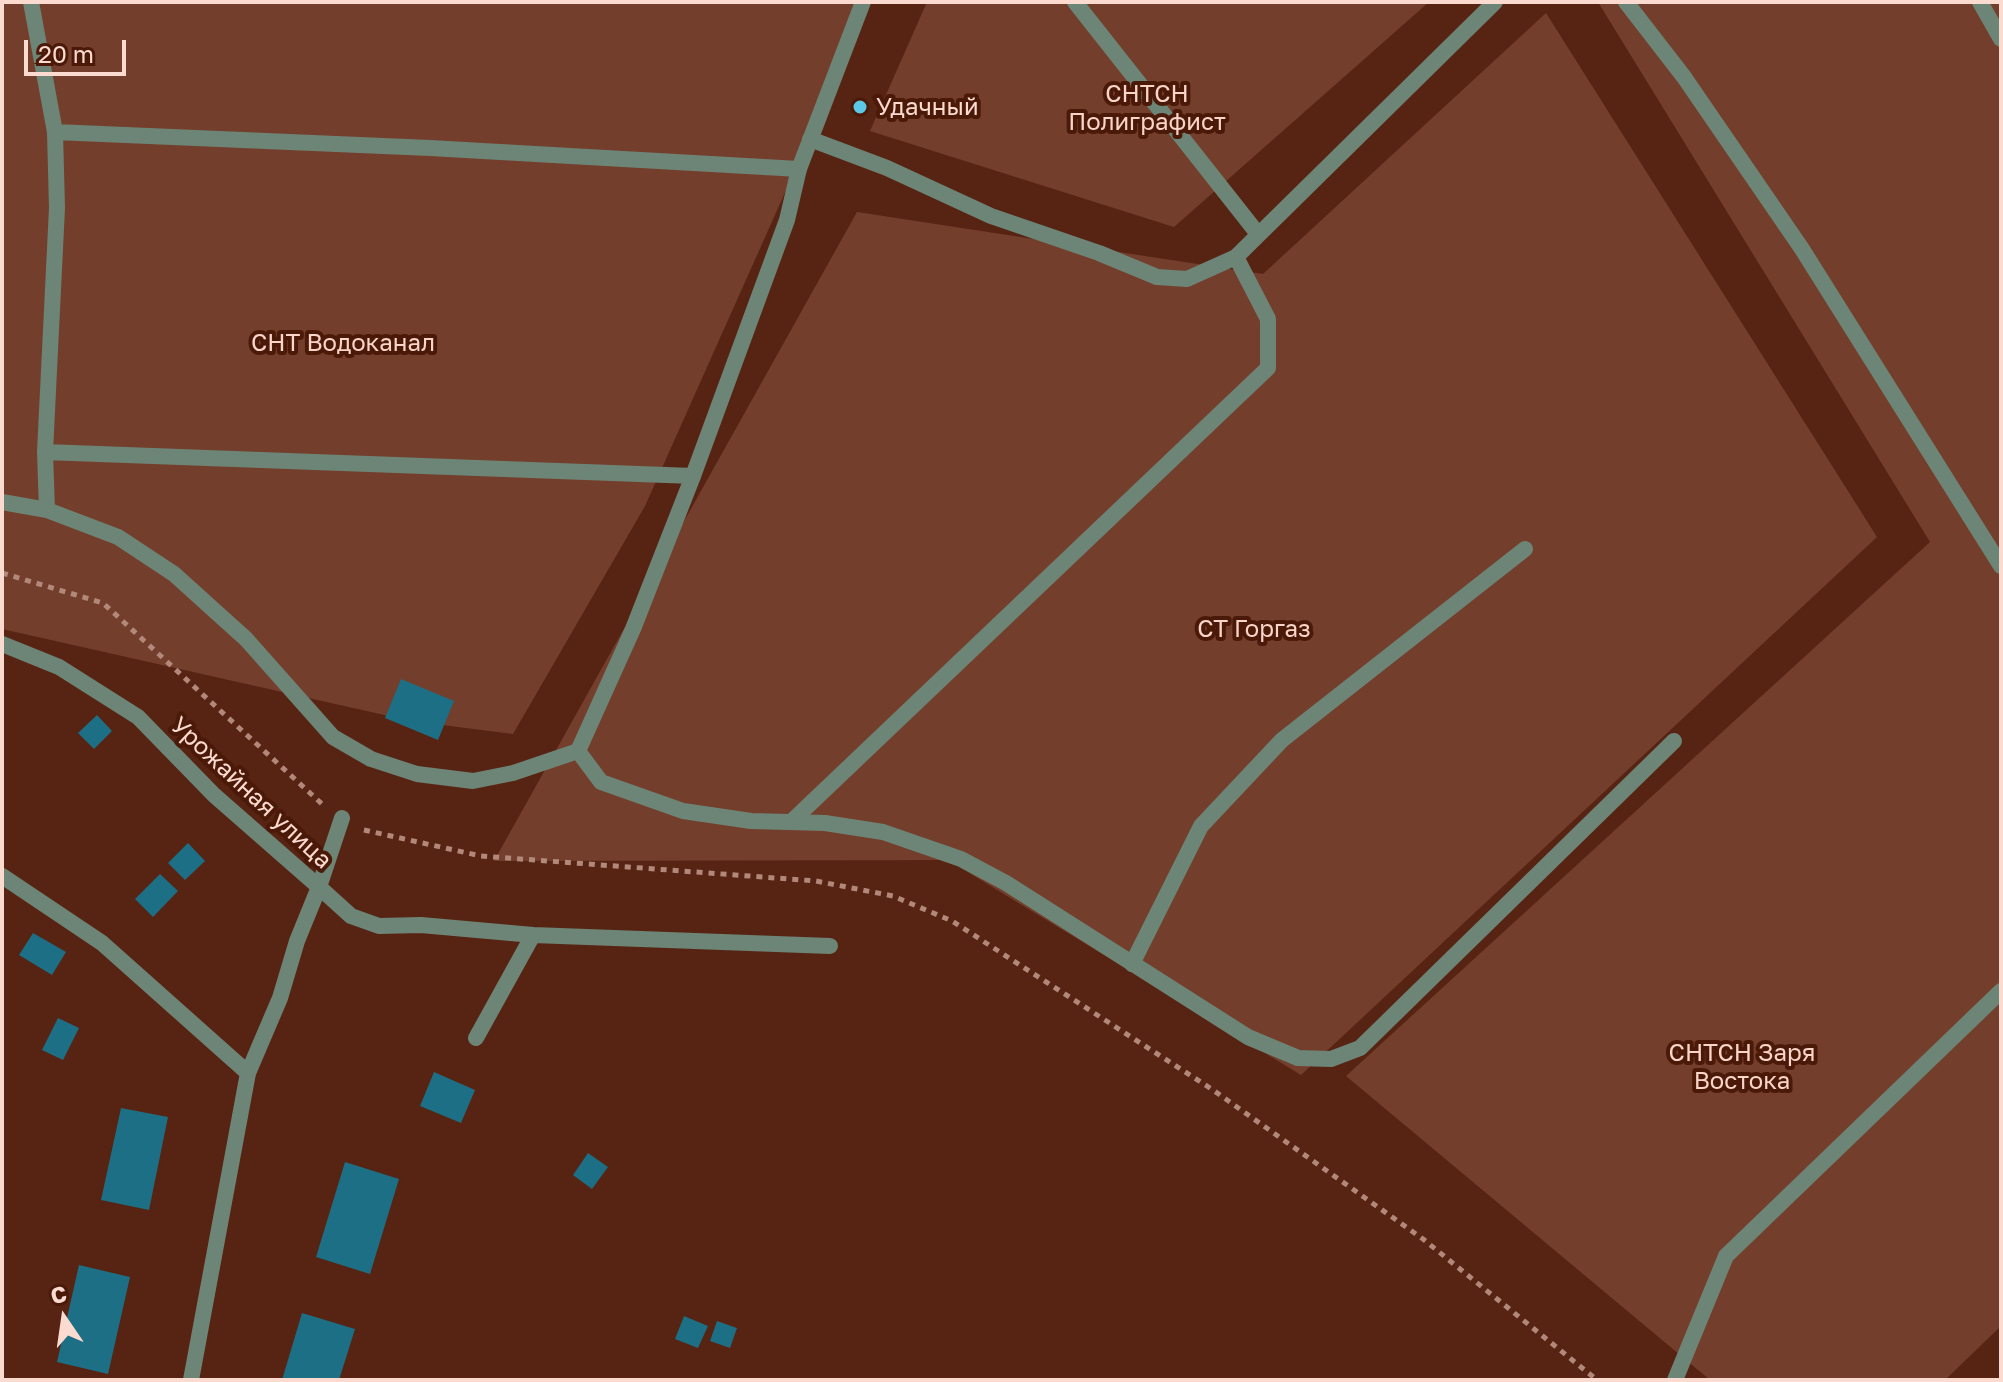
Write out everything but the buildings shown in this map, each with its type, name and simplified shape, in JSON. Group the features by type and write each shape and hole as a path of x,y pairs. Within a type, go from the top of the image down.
{"street":[{"path":"31,2 55,132 57,208 45,452 47,510"},
{"path":"2,502 47,510 118,537 174,574 246,639 333,737 371,759 417,774 473,781 513,773 578,751 633,629 693,476 787,220 799,169 863,2"},
{"path":"1075,2 1258,234"},
{"path":"810,139 887,168 991,216 1099,253 1157,277 1187,279 1236,257 1495,2"},
{"path":"1626,2 1684,77 1802,249 2001,566"},
{"path":"1980,2 2001,39"},
{"path":"55,132 414,147 799,169"},
{"path":"791,822 1268,368 1268,319 1236,257"},
{"path":"45,452 693,476"},
{"path":"1132,964 1201,826 1282,740 1525,549"},
{"name":"Урожайная улица","path":"2,644 59,667 138,717 214,795 319,887 297,941 280,998 248,1073 191,1380"},
{"path":"578,751 601,782 683,811 751,821 825,823 883,832 961,859 1006,883 1248,1037 1298,1058 1331,1059 1360,1048 1674,741"},
{"path":"342,818 319,887 351,916 379,926 421,925 533,935 830,946"},
{"path":"2,876 102,943 248,1073"},
{"path":"476,1038 533,935"},
{"path":"1675,1380 1726,1256 2001,991"}],"green space":[{"name":"СНТ Водоканал","path":"2,2 870,2 645,506 513,734 411,721 2,629"},
{"name":"СНТСН Полиграфист","path":"927,2 1429,2 1174,227 870,131"},
{"name":"СНТСН Заря Востока","path":"1598,2 2001,2 2001,1326 1945,1380 1710,1380 1346,1076 1930,542"},
{"name":"СТ Горгаз","path":"1546,13 1877,537 1301,1075 948,860 494,861 857,212 1263,274"}],"place":[{"name":"Удачный","path":"860,107"}]}
